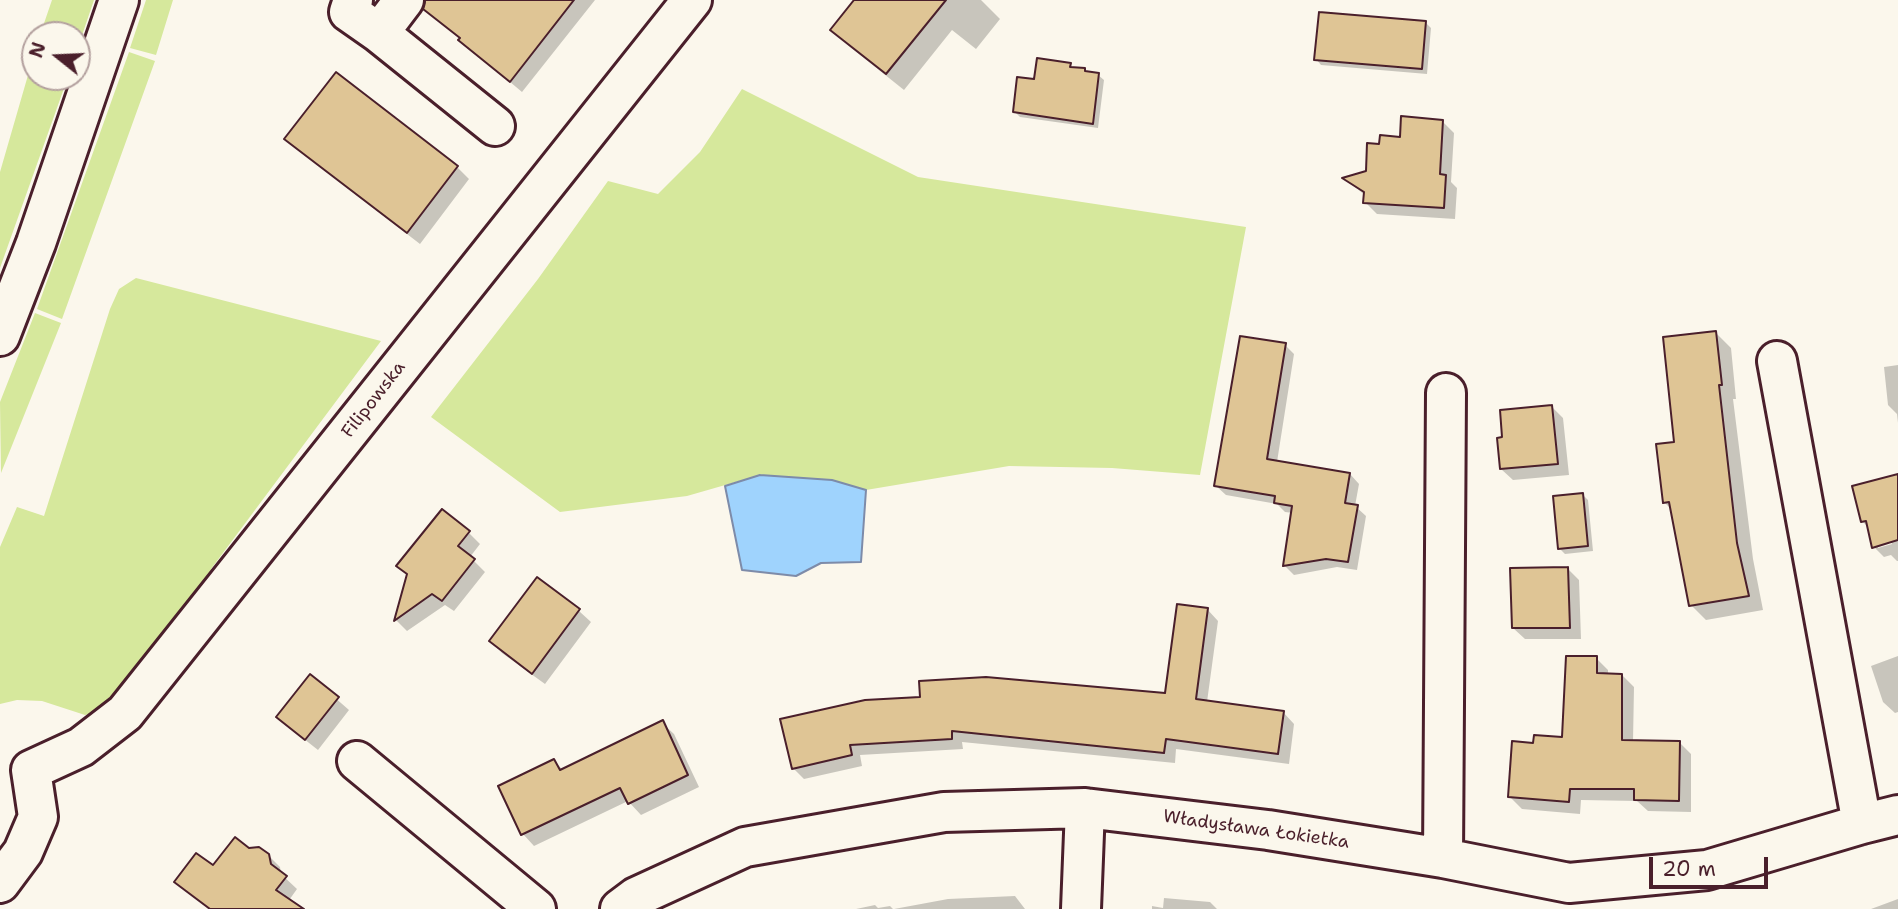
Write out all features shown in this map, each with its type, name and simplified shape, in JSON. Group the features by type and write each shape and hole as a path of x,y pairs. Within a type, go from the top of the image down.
{"street":[{"path":"0,336 36,243 119,0"},
{"path":"353,0 349,12 495,127"},
{"path":"379,33 404,0"},
{"name":"Filipowska","path":"0,883 23,852 38,817 31,770 81,747 125,713 692,0"},
{"path":"1777,361 1862,824"},
{"path":"1443,858 1446,393"},
{"path":"357,761 536,909"},
{"path":"1081,909 1085,808"},
{"name":"Władysława Łokietka","path":"620,909 636,897 746,847 944,812 1085,808 1268,830 1443,858 1569,883 1707,870 1898,815"}],"green space":[{"path":"52,0 94,0 87,21 45,21"},
{"path":"146,0 173,0 156,55 130,48"},
{"path":"129,52 155,61 62,319 37,309"},
{"path":"742,89 918,177 1246,227 1200,475 1112,468 1009,466 866,490 832,480 760,475 687,496 560,512 431,417 538,279 608,181 658,194 700,152"},
{"path":"23,91 63,91 0,268 0,172"},
{"path":"136,278 381,341 211,569 216,574 112,708 85,715 42,701 17,700 0,704 0,547 17,507 44,516 110,309 119,289"},
{"path":"35,313 61,323 1,473 0,402"}],"water":[{"path":"760,475 832,480 866,490 861,562 821,563 796,576 742,570 725,486"}],"building":[{"path":"425,0 574,0 510,82 423,9"},
{"path":"854,0 946,0 886,74 830,30"},
{"path":"1319,12 1426,21 1422,69 1314,60"},
{"path":"1037,58 1071,63 1070,67 1099,73 1093,124 1013,112 1017,77 1034,79"},
{"path":"336,72 458,166 407,233 284,139"},
{"path":"1401,116 1443,120 1440,174 1446,175 1444,208 1363,203 1364,192 1342,178 1366,171 1367,143 1379,144 1380,135 1400,137"},
{"path":"1716,331 1722,385 1719,385 1737,543 1749,596 1689,606 1669,502 1663,503 1656,444 1674,442 1663,337"},
{"path":"1240,336 1286,343 1267,459 1350,473 1345,503 1358,505 1348,562 1326,559 1283,566 1292,506 1274,503 1275,496 1214,486"},
{"path":"1552,405 1558,464 1500,469 1497,438 1502,437 1500,410"},
{"path":"1898,474 1898,540 1872,548 1866,521 1861,522 1852,486"},
{"path":"1583,493 1588,546 1558,549 1553,496"},
{"path":"442,509 470,531 458,546 475,559 442,601 432,594 394,621 407,574 396,566"},
{"path":"1568,567 1570,628 1512,628 1510,568"},
{"path":"537,577 580,609 532,674 489,641"},
{"path":"1177,604 1208,608 1196,699 1284,711 1278,754 1166,739 1164,753 952,731 952,739 850,745 852,755 792,769 780,719 865,700 920,697 919,681 986,677 1165,693"},
{"path":"1566,656 1597,656 1597,673 1622,674 1622,740 1680,741 1679,801 1634,800 1634,789 1570,789 1569,802 1508,797 1512,741 1533,743 1534,735 1562,737"},
{"path":"310,674 339,697 305,740 276,717"},
{"path":"663,720 688,775 628,804 620,788 521,835 498,786 554,759 560,770"},
{"path":"235,837 249,848 259,847 269,854 271,864 287,876 276,890 304,909 210,909 174,882 196,853 213,865"}]}
